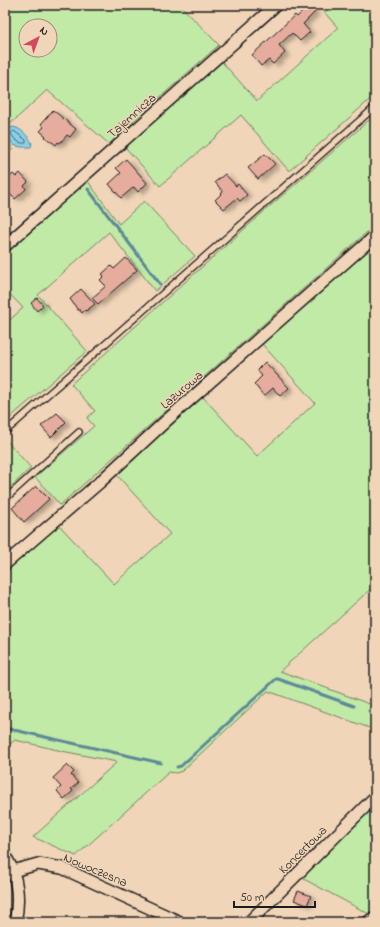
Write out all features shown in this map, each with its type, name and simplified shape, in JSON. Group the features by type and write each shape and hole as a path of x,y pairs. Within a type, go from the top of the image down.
{"street":[{"name":"Tajemnicza","path":"5,246 276,5"},
{"name":"Lazurowa","path":"5,564 100,482 167,420 375,236"},
{"name":"Koncertowa","path":"250,922 375,797"},
{"path":"5,856 13,871 17,886 15,922"},
{"name":"Nowoczesna","path":"13,871 38,864 62,868 180,922"},
{"path":"368,922 375,917"}],"lane":[{"path":"5,432 375,107"},
{"path":"5,499 79,432"}],"green space":[{"path":"5,5 180,5 219,45 109,144 47,90 5,129"},
{"path":"318,5 375,5 375,95 289,171 241,115 160,186 125,147 222,62 257,101 338,28"},
{"path":"375,115 375,225 60,505 35,477 94,426 87,418 95,411 71,384 269,207"},
{"path":"5,137 13,149 5,156"},
{"path":"87,180 119,224 144,201 195,256 155,291 109,232 38,295 87,351 5,422 5,324 23,308 5,289 5,254"},
{"path":"375,244 375,585 280,671 375,706 375,730 268,691 182,771 176,773 169,772 76,856 33,837 117,762 15,740 5,748 5,573 59,525 114,584 170,534 116,474 203,397 257,456 315,403 262,344"},
{"path":"7,441 31,468 5,492 5,442"},
{"path":"375,806 375,910 369,914 302,878"}],"water":[{"path":"12,127 21,130 26,135 32,143 31,147 13,145 7,133"}],"building":[{"path":"309,5 315,12 303,24 310,32 300,41 292,33 279,45 285,53 273,64 269,60 261,66 252,55 295,15 297,17"},
{"path":"53,110 76,129 70,137 67,135 60,143 58,142 56,145 45,137 46,136 40,131 44,127 41,124"},
{"path":"265,154 275,164 258,179 248,168"},
{"path":"126,159 147,183 138,192 134,187 121,198 109,184 121,173 116,168"},
{"path":"20,173 28,182 24,186 26,189 15,199 6,190 5,181 13,174 16,177"},
{"path":"225,174 236,186 238,184 247,195 240,201 237,198 224,209 215,200 223,192 215,182"},
{"path":"126,258 137,270 98,304 92,298 106,286 100,280 104,276 102,274 111,266 114,269"},
{"path":"81,289 95,304 82,313 70,299"},
{"path":"37,298 43,305 37,311 31,303"},
{"path":"265,362 289,388 280,396 273,388 264,396 254,384 262,376 257,370"},
{"path":"57,413 66,422 51,437 41,426"},
{"path":"36,486 49,499 24,522 12,508"},
{"path":"67,765 74,772 71,775 78,783 71,789 73,791 64,799 57,791 61,787 53,778"},
{"path":"298,891 311,896 307,905 294,900"}],"waterway":[{"path":"88,189 160,284"},
{"path":"177,767 181,766 276,679 354,706"},
{"path":"369,711 375,713"},
{"path":"5,728 161,763"}]}
